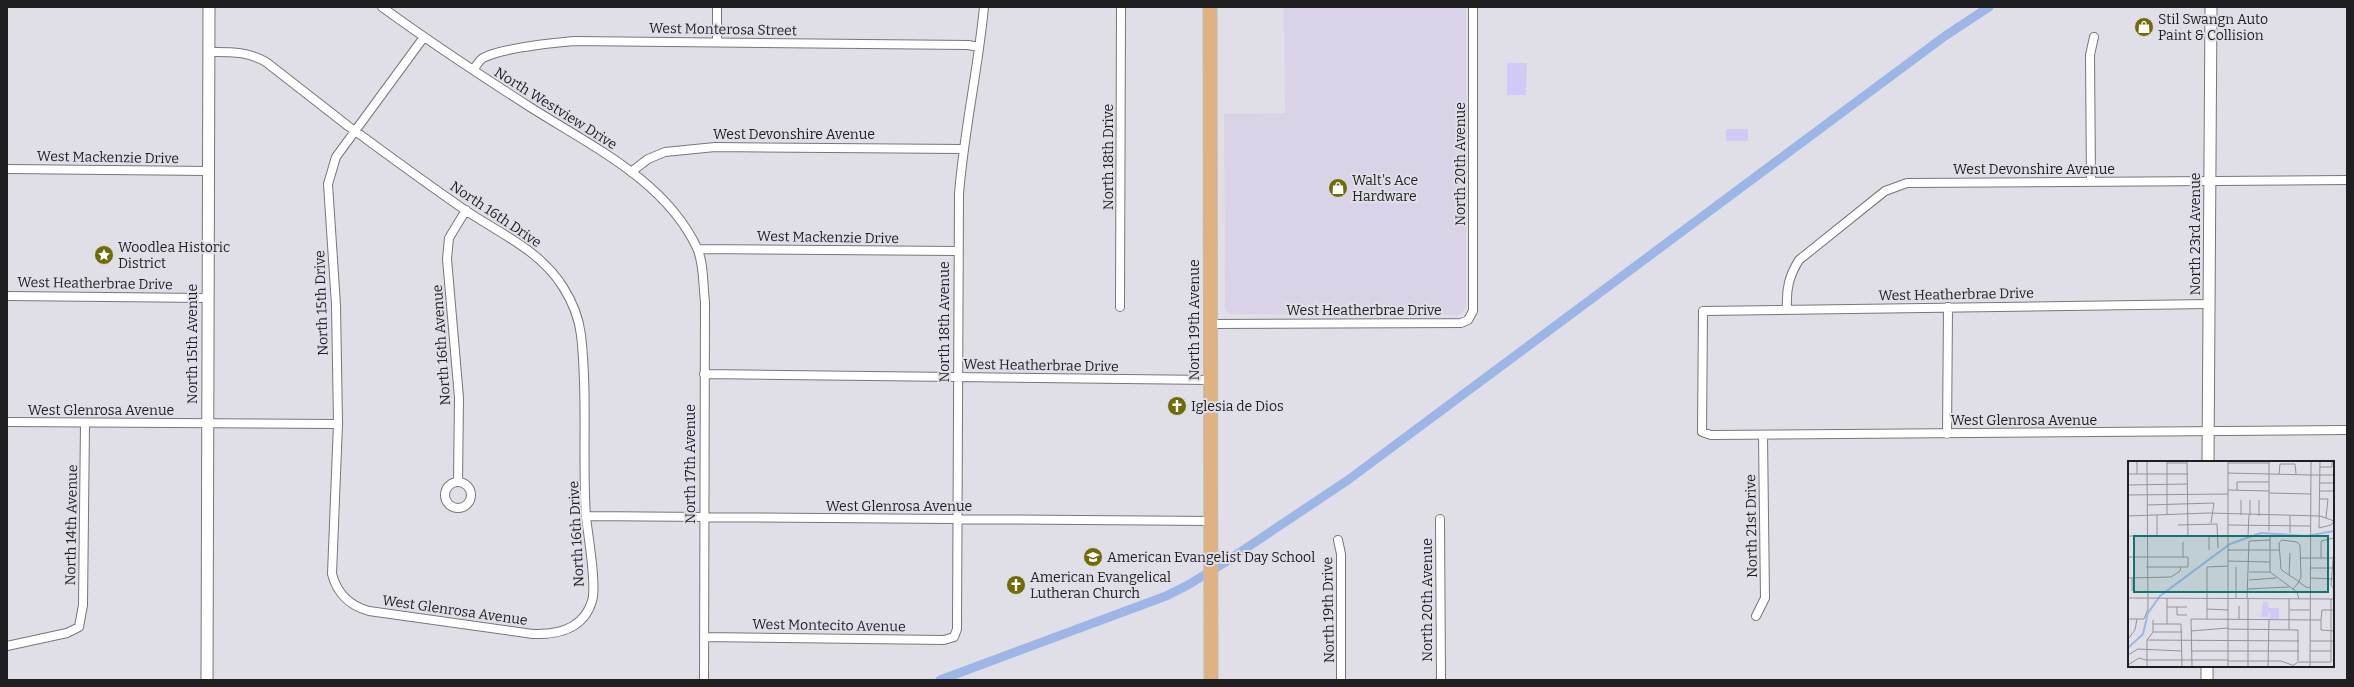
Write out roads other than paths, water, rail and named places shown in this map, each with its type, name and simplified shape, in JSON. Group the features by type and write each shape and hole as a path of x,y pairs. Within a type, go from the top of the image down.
{"main road":[{"name":"North 19th Avenue","path":"1210,7 1210,324 1212,521 1211,680"}],"street":[{"name":"North 15th Avenue","path":"207,680 209,7"},
{"name":"North Westview Drive","path":"382,7 473,70 631,172 668,203 698,249"},
{"path":"717,42 718,7"},
{"name":"North 18th Avenue","path":"954,637 957,629 958,251 963,149 984,7"},
{"name":"North 18th Drive","path":"1120,307 1121,7"},
{"name":"North 20th Avenue","path":"1468,320 1473,311 1473,7"},
{"name":"North 23rd Avenue","path":"2208,461 2211,7"},
{"name":"North 15th Drive","path":"342,594 335,584 332,574 338,424 336,305 328,184 336,157 424,37"},
{"path":"2091,182 2090,55 2094,37"},
{"name":"West Monterosa Street","path":"473,70 482,59 549,44 606,41 968,45 979,47"},
{"name":"North 16th Drive","path":"209,52 242,52 255,55 355,131 466,210 510,237 539,259 563,286 571,300 581,334 586,516 592,600 584,617 577,625 568,630"},
{"name":"West Devonshire Avenue","path":"631,172 648,159 665,152 715,147 963,149"},
{"name":"West Mackenzie Drive","path":"7,169 208,171"},
{"name":"West Devonshire Avenue","path":"1787,308 1787,285 1798,260 1885,191 1896,186 1930,182 2210,182 2347,180"},
{"name":"North 16th Avenue","path":"458,482 459,398 447,259 449,238 466,210"},
{"name":"West Mackenzie Drive","path":"698,249 958,251"},
{"name":"North 17th Avenue","path":"698,249 705,302 703,517 704,680"},
{"name":"West Heatherbrae Drive","path":"7,296 207,298"},
{"name":"West Heatherbrae Drive","path":"1702,432 1703,311 1787,308 2209,304"},
{"path":"1948,307 1948,434"},
{"name":"West Heatherbrae Drive","path":"1210,324 1461,323 1468,320"},
{"name":"West Heatherbrae Drive","path":"704,374 1211,380"},
{"name":"West Glenrosa Avenue","path":"7,422 338,424"},
{"name":"North 14th Avenue","path":"7,646 67,633 78,627 83,605 85,423"},
{"name":"West Glenrosa Avenue","path":"1702,432 1711,435 1763,435 2347,430"},
{"name":"North 21st Drive","path":"1756,616 1765,598 1763,435"},
{"name":"West Glenrosa Avenue","path":"586,516 1212,521"},
{"name":"North 20th Avenue","path":"1440,519 1441,680"},
{"name":"North 19th Drive","path":"1338,540 1341,554 1341,680"},
{"name":"West Glenrosa Avenue","path":"342,594 357,608 369,611 533,634 555,634 568,630"},
{"name":"West Montecito Avenue","path":"704,637 944,640 954,637"},
{"path":"2207,667 2207,680"}],"waterway":[{"path":"940,680 1166,596 1188,585 1224,563 1348,480 1945,36 1989,7"}],"place":[{"name":"Stil Swangn Auto Paint & Collision","path":"2144,27"},
{"name":"Walt's Ace Hardware","path":"1338,188"},
{"name":"Woodlea Historic District","path":"104,255"},
{"name":"Iglesia de Dios","path":"1177,406"},
{"name":"American Evangelist Day School","path":"1093,557"},
{"name":"American Evangelical Lutheran Church","path":"1016,585"}]}
